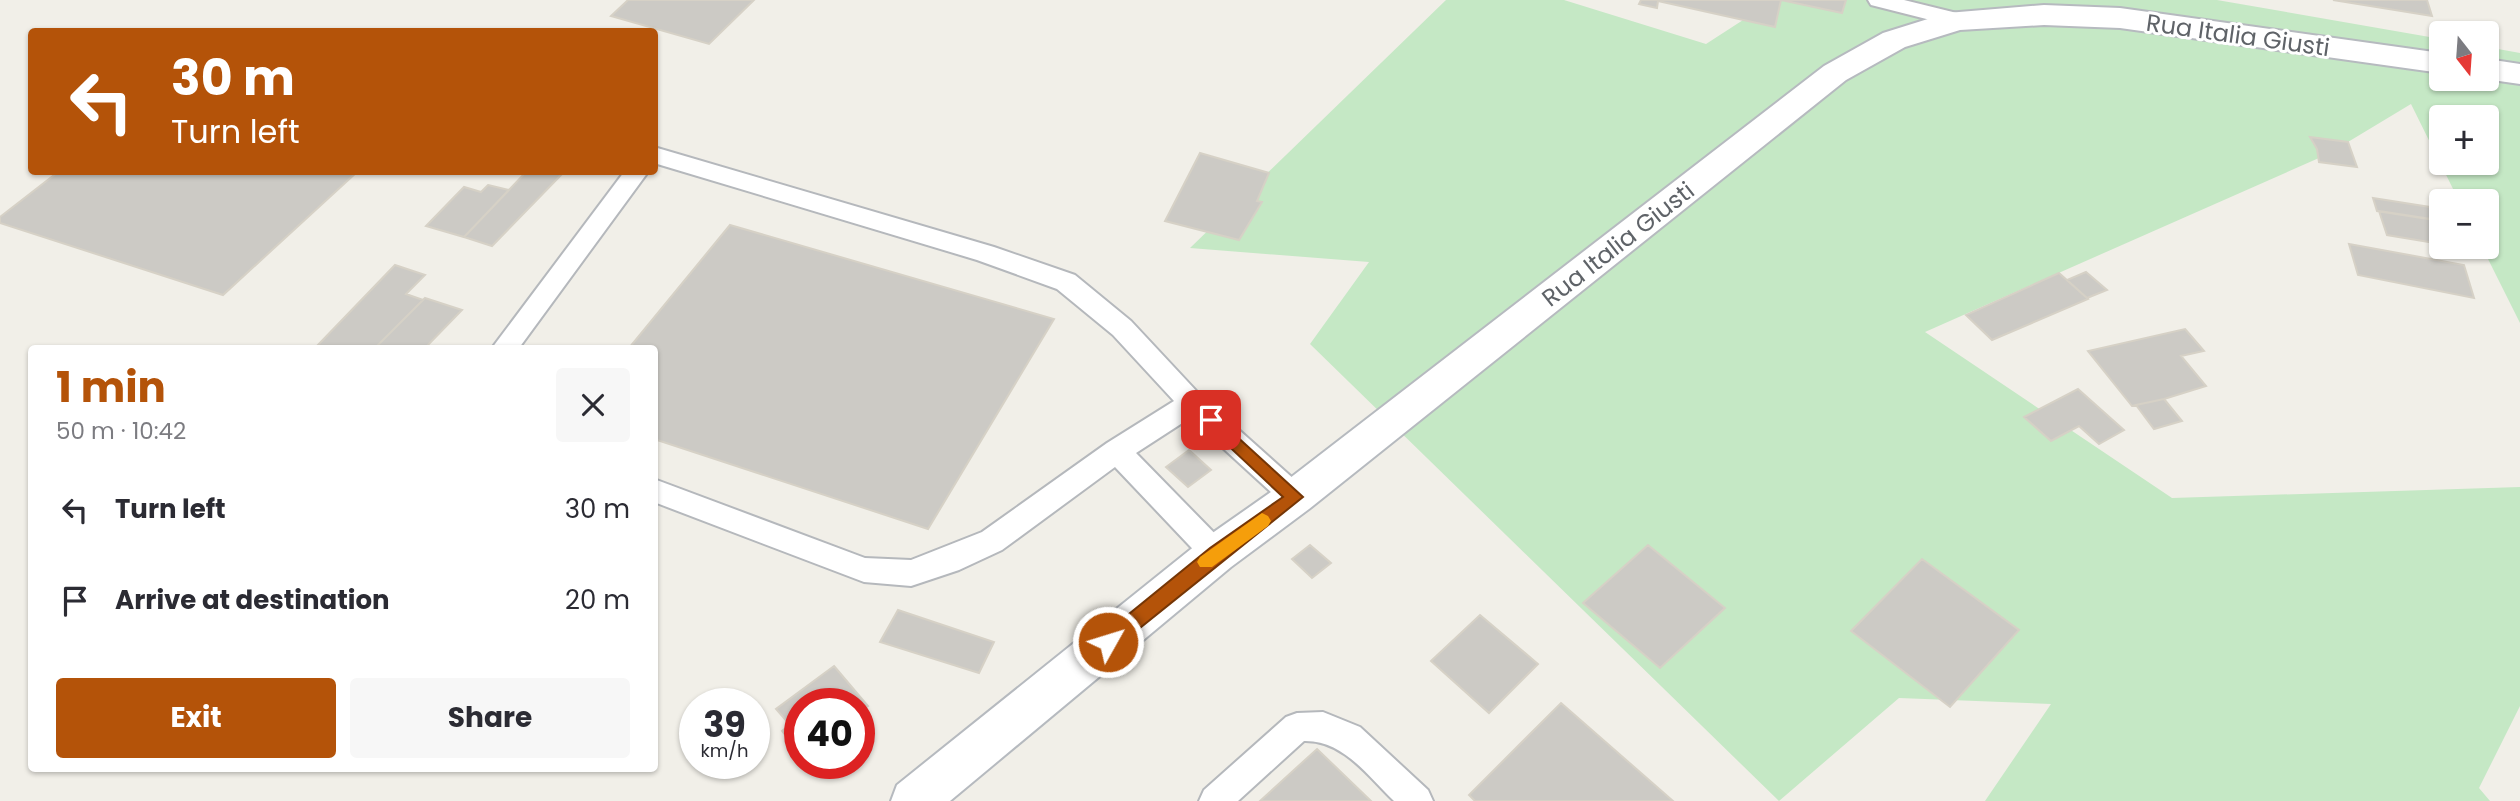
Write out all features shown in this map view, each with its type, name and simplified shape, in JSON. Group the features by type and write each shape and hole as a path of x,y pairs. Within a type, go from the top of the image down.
{"street":[{"name":"Rua Italia Giusti","path":"914,801 1216,554 1295,497 1835,73 1894,40 1958,20 2043,15 2120,18 2429,61"},
{"path":"2499,71 2520,74"}],"lane":[{"path":"1878,0 1958,20"},
{"path":"658,156 985,253 1066,282 1122,328 1192,403 1295,497"},
{"path":"507,345 634,175"},
{"path":"658,492 864,570 911,573 949,561 992,541 1117,451 1192,403"},
{"path":"1117,451 1216,554"},
{"path":"1215,801 1297,727 1323,726 1349,737 1417,801"}],"green space":[{"path":"1446,0 1564,0 1706,44 1774,0 2217,0 2429,37 2429,91 2499,91 2499,49 2520,53 2520,323 2488,259 2499,259 2499,189 2453,189 2446,175 2499,175 2499,105 2429,105 2429,140 2411,104 2328,154 1925,332 2172,498 2520,487 2520,706 2479,788 2490,801 1985,801 2051,704 1899,698 1779,801 1310,344 1369,262 1190,248"}],"building":[{"path":"628,0 754,0 709,44 611,16"},
{"path":"1641,0 1781,0 1775,27 1658,1 1657,8 1639,4"},
{"path":"1781,0 1846,0 1842,13"},
{"path":"2333,0 2427,0 2432,16"},
{"path":"2310,137 2348,142 2357,167 2319,162 2317,149"},
{"path":"1200,153 1269,173 1257,201 1262,202 1239,240 1165,221"},
{"path":"54,175 354,175 223,295 0,223 0,217"},
{"path":"523,175 561,175 492,246 464,237"},
{"path":"488,185 509,190 464,237 426,226 464,187 481,192"},
{"path":"2373,198 2429,207 2429,219 2377,211"},
{"path":"2379,211 2429,219 2429,242 2387,235"},
{"path":"730,225 1054,319 928,529 658,440 658,345 631,345"},
{"path":"2349,244 2464,265 2474,298 2358,275"},
{"path":"395,265 425,275 406,294 423,300 378,345 318,345"},
{"path":"2086,272 2107,290 2087,298 2067,280"},
{"path":"2059,273 2088,299 1992,340 1966,315"},
{"path":"425,298 462,310 428,345 378,345"},
{"path":"2185,329 2204,351 2181,356 2206,386 2164,399 2132,406 2088,351"},
{"path":"2078,389 2124,430 2099,444 2079,426 2051,441 2024,417"},
{"path":"2164,399 2182,421 2154,429 2136,405"},
{"path":"1189,450 1211,470 1188,487 1166,467"},
{"path":"1310,545 1331,563 1312,578 1292,559"},
{"path":"1648,545 1725,608 1660,668 1583,603"},
{"path":"1922,559 2019,630 1950,707 1851,631"},
{"path":"898,610 994,642 979,673 880,642"},
{"path":"1480,615 1538,664 1489,713 1431,661"},
{"path":"834,666 853,688 804,688"},
{"path":"784,703 784,718 776,709"},
{"path":"1561,703 1673,801 1475,801 1469,795"},
{"path":"1317,749 1371,801 1260,801"}],"slow traffic":[{"path":"1206,562 1262,521"}],"route":[{"path":"1108,642 1216,554 1295,497 1211,420"}]}
